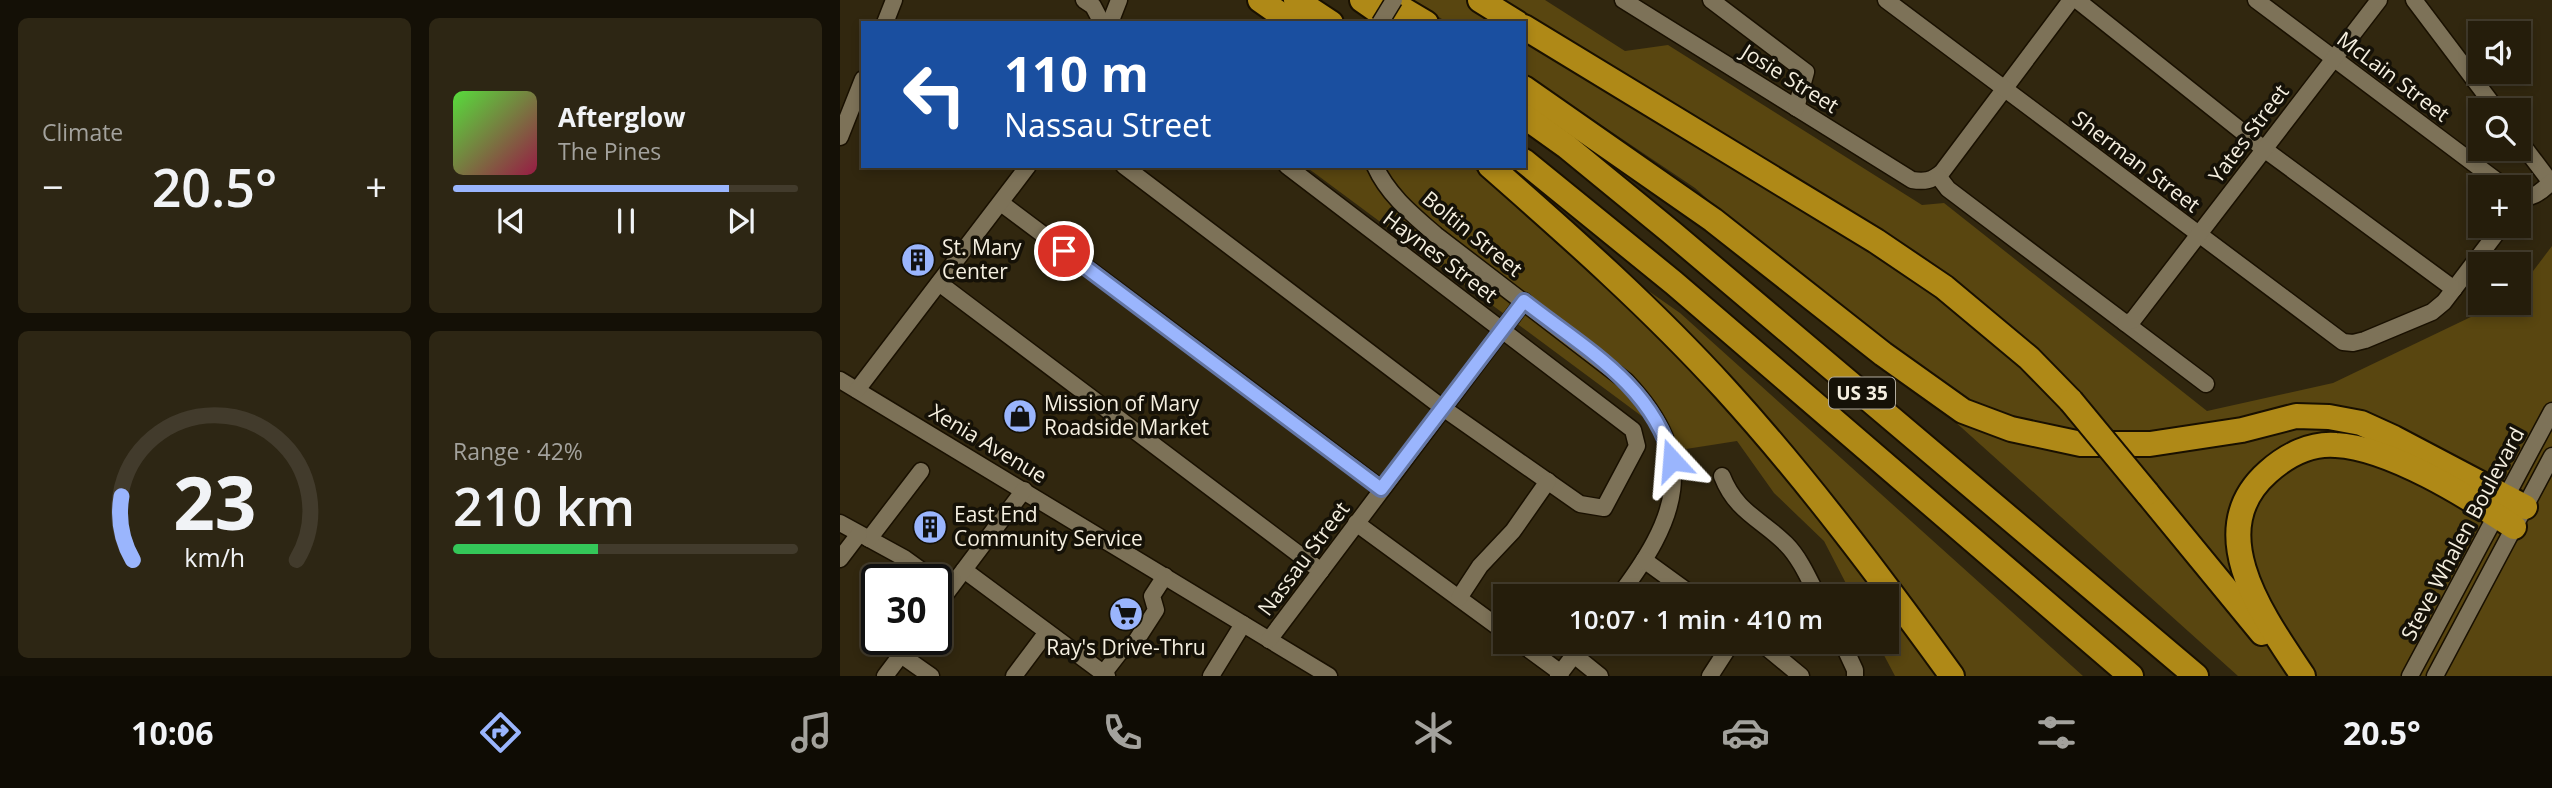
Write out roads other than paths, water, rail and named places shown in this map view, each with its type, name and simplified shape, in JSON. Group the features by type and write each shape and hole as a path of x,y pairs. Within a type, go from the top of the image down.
{"highway":[{"path":"1260,0 1290,21"},
{"path":"1296,0 1328,21"},
{"path":"1362,0 1392,21"},
{"path":"1387,0 1423,21"},
{"path":"1480,0 1514,21"},
{"path":"1526,28 1876,241 1944,287 2029,358 2071,401 2301,676"},
{"path":"1526,89 1713,220 1883,354 1963,411 2011,429 2081,444 2150,444 2242,430 2296,416 2329,417 2361,423 2510,511"},
{"name":"US 35","path":"1526,117 1566,146 1671,232 2196,676"},
{"name":"US 35","path":"1526,162 1674,284 2131,676"},
{"path":"1492,168 1612,277 1724,388 1799,475 1884,583 1952,676"},
{"path":"2301,676 2267,622 2250,588 2238,551 2238,525 2247,499 2265,475 2283,459 2310,447 2335,445 2362,449 2510,511"}],"street":[{"path":"886,21 894,0"},
{"path":"1084,0 1093,6 1101,21"},
{"path":"1381,21 1394,0"},
{"name":"Josie Street","path":"1623,0 1649,7 1796,108 1912,180 1922,181 1938,176"},
{"path":"1711,0 1806,72 1796,108"},
{"name":"Sherman Street","path":"1886,0 2336,339 2353,343 2365,340 2432,312 2454,289"},
{"path":"2071,0 1938,176 1948,189 2206,384"},
{"path":"2077,0 2264,149 2454,289 2493,238"},
{"name":"McLain Street","path":"2256,0 2489,175"},
{"name":"Yates Street","path":"2125,323 2133,320 2379,0"},
{"path":"2414,0 2488,98"},
{"path":"1111,21 1119,1"},
{"path":"840,137 861,84"},
{"path":"2531,156 2551,183 2531,197"},
{"path":"857,390 1027,168"},
{"path":"1127,168 1443,408 1548,481 1513,531 1480,566 1459,598"},
{"name":"Haynes Street","path":"1290,168 1633,430 1637,446 1604,508 1580,504 1548,481"},
{"name":"Boltin Street","path":"1376,168 1391,192 1436,235 1626,381 1643,399 1667,440 1672,460 1673,482 1664,523 1627,584"},
{"path":"1001,203 1381,489"},
{"path":"939,283 1321,571"},
{"name":"Nassau Street","path":"1269,640 1524,301"},
{"name":"Xenia Avenue","path":"840,381 1329,676"},
{"name":"Steve Whalen Boulevard","path":"2435,676 2552,411"},
{"name":"Steve Whalen Boulevard","path":"2410,676 2510,511 2552,456"},
{"path":"840,559 921,471"},
{"path":"1722,476 1734,500 1744,512 1794,553 1811,584"},
{"path":"952,577 964,570 1024,490"},
{"path":"840,523 912,564"},
{"path":"1356,523 1493,623"},
{"path":"1644,560 1677,584"},
{"path":"964,570 1098,673 1120,652 1134,644 1156,610 1152,596 1164,576"},
{"name":"Nassau Street","path":"1211,676 1243,624"},
{"path":"1014,676 1047,632"},
{"path":"1534,654 1560,674 1575,654"},
{"path":"1583,654 1600,676"},
{"path":"1710,676 1724,654"},
{"path":"1774,654 1801,676"},
{"path":"1848,654 1855,676"},
{"path":"885,676 900,655"},
{"path":"902,655 931,676"}],"place":[{"name":"St. Mary Center","path":"918,260"},
{"name":"Mission of Mary Roadside Market","path":"1020,416"},
{"name":"East End Community Service","path":"930,527"},
{"name":"Ray's Drive-Thru","path":"1126,614"}]}
